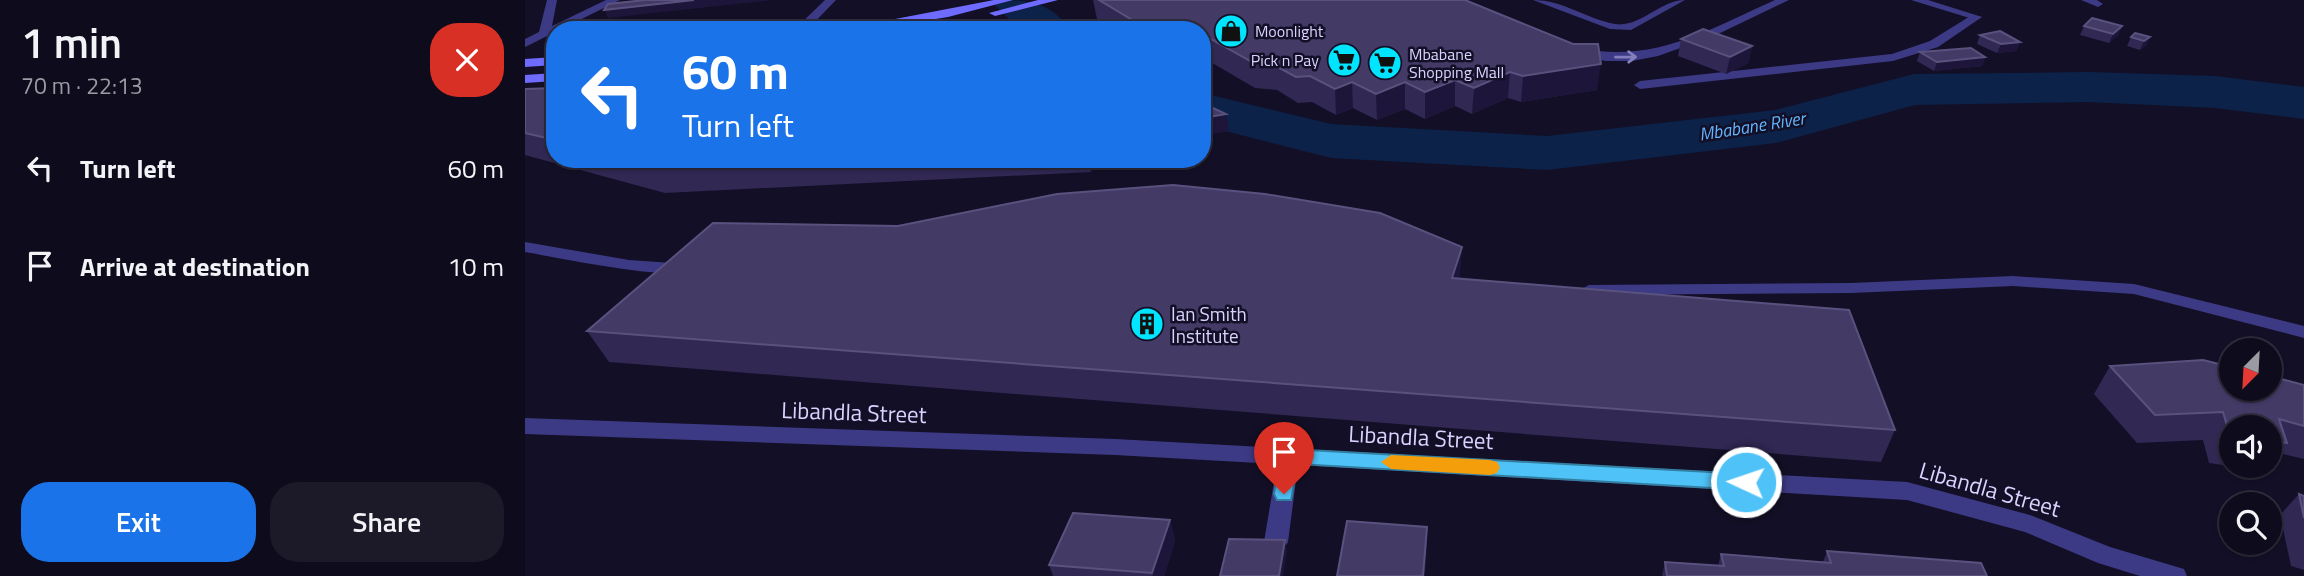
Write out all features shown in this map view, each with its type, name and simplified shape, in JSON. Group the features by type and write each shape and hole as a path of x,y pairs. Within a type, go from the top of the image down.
{"main road":[{"path":"902,21 1008,0"},
{"path":"958,21 1053,0"},
{"path":"525,64 546,62"},
{"path":"525,79 546,78"}],"street":[{"path":"547,21 552,0"},
{"path":"571,21 615,0"},
{"path":"809,21 831,0"},
{"path":"1538,0 1622,27 1631,27 1680,0"},
{"path":"1569,48 1601,57 1638,57 1707,34 1784,0"},
{"path":"1640,85 1893,57 1934,44 1976,17 1916,0"},
{"path":"525,43 544,34 546,26"},
{"path":"525,247 629,265 710,270"},
{"path":"1577,290 1851,288 2013,281 2134,289 2304,332"},
{"name":"Libandla Street","path":"525,426 1115,447 1907,491 2030,524 2106,556 2175,576"},
{"path":"1276,542 1289,456"}],"building":[{"path":"645,0 694,0 604,10 608,4"},
{"name":"Mbabane Shopping Mall","path":"1099,0 1465,0 1573,44 1598,44 1601,64 1523,76 1510,72 1474,88 1455,80 1425,92 1405,82 1376,94 1352,82 1335,89 1310,76 1296,77 1274,65 1252,62 1211,39 1211,21 1134,21"},
{"path":"2092,18 2122,26 2113,34 2084,26"},
{"path":"1703,29 1752,46 1730,57 1681,39"},
{"path":"2000,31 2020,42 2001,44 1980,35"},
{"path":"2135,33 2150,37 2144,41 2131,37"},
{"path":"1971,48 1985,57 1937,62 1920,52"},
{"path":"546,88 546,138 525,133 525,89"},
{"path":"1211,107 1226,114 1211,116"},
{"name":"Ian Smith Institute","path":"1173,185 1265,194 1380,213 1462,247 1452,278 1849,310 1895,430 587,331 713,223 898,226 1057,194"},
{"path":"2203,360 2219,364 2219,401 2282,401 2282,379 2304,385 2304,426 2282,420 2282,415 2224,415 2223,412 2155,415 2110,366"},
{"path":"2282,428 2287,443 2282,442"},
{"path":"2299,494 2304,496 2304,518"},
{"path":"1073,513 1170,520 1152,573 1049,565"},
{"path":"1347,521 1427,527 1423,576 1337,576"},
{"path":"1229,539 1285,540 1279,576 1220,576"},
{"path":"1827,551 1981,563 1987,576 1667,576 1665,562 1724,566 1721,554 1831,563"}],"waterway":[{"name":"Mbabane River","path":"1012,0 1037,21"},
{"name":"Mbabane River","path":"1211,111 1331,141 1547,153 1776,126 1914,90 2089,87 2215,92 2304,103"}],"slow traffic":[{"path":"1391,462 1490,467"}],"place":[{"name":"Moonlight","path":"1231,31"},
{"name":"Pick n Pay","path":"1344,60"},
{"name":"Mbabane Shopping Mall","path":"1385,63"},
{"name":"Ian Smith Institute","path":"1147,324"}],"route":[{"path":"1284,494 1289,456 1746,482"}]}
